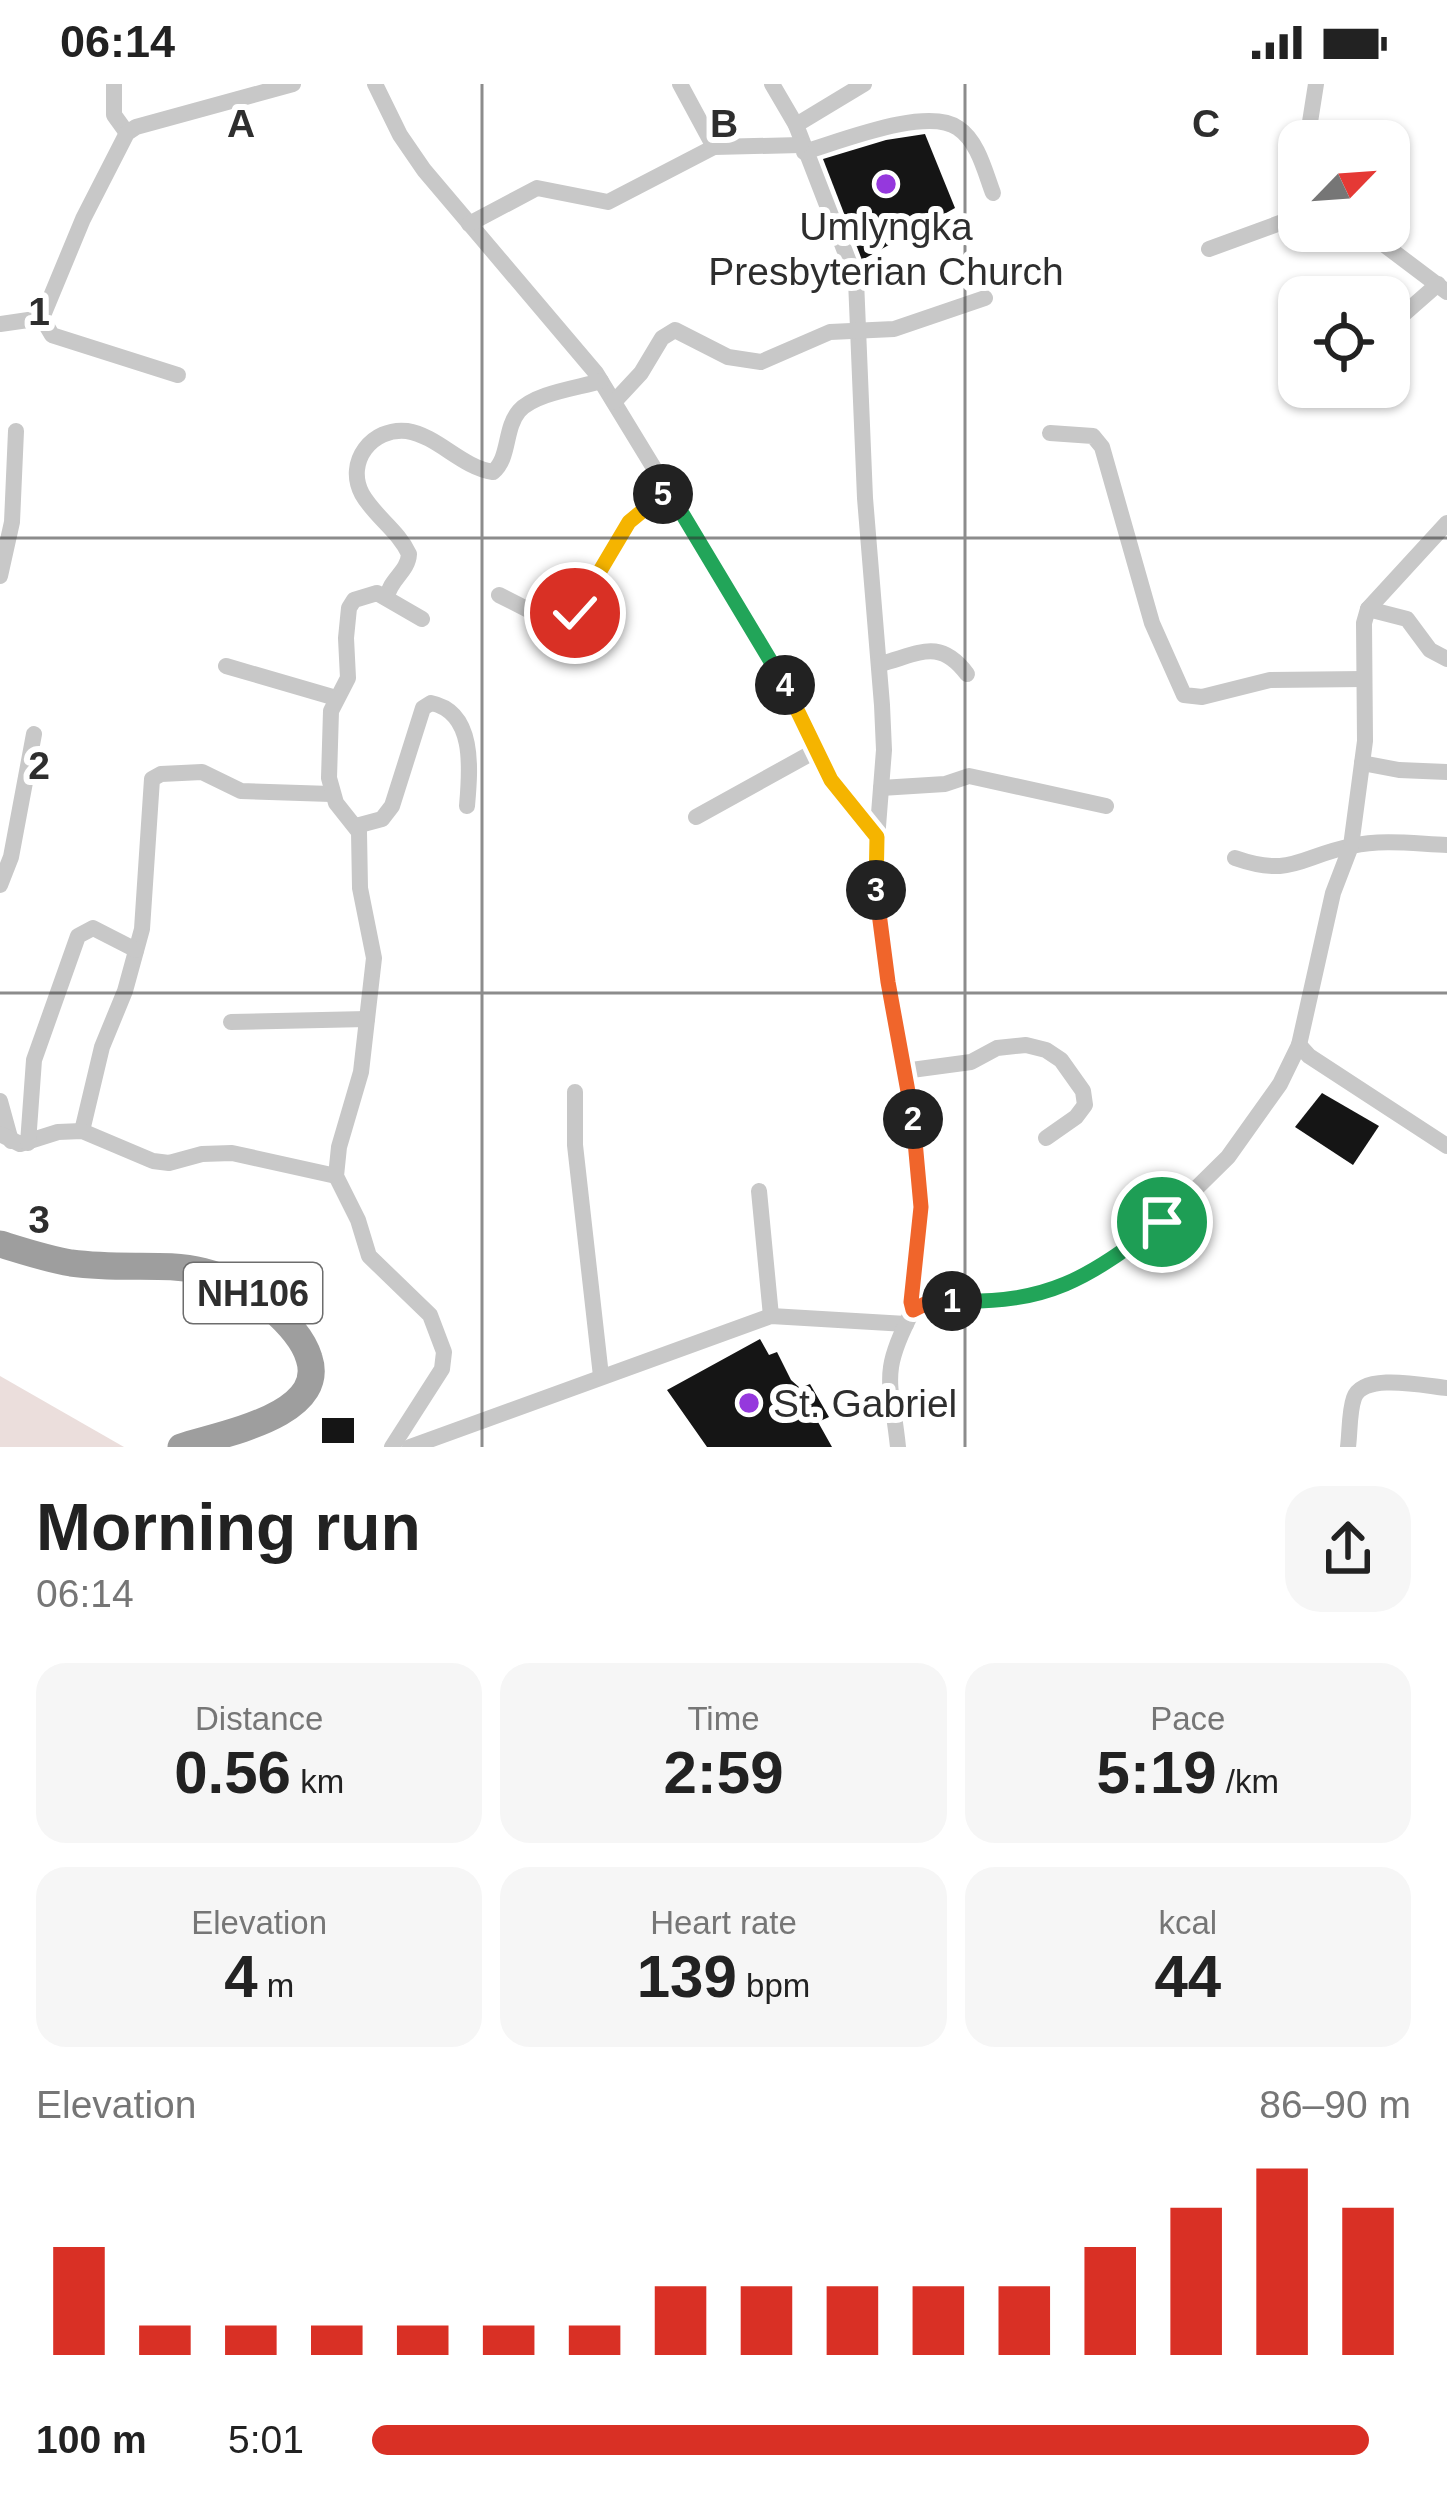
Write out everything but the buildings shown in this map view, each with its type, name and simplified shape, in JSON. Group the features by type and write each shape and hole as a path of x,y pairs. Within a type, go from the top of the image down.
{"highway":[{"name":"NH106","path":"0,1244 68,1262 210,1271 238,1282 285,1320 308,1353 312,1381 308,1392 299,1402 265,1419 181,1447"}],"street":[{"path":"114,84 114,115 127,134"},
{"path":"42,318 83,219 127,134 292,84"},
{"path":"375,84 410,151 581,351 769,655 844,799 877,837"},
{"path":"680,84 715,147"},
{"path":"772,84 796,125 852,266 884,750 877,837 878,916 920,1173 909,1317 894,1348 888,1376 898,1447"},
{"path":"796,125 864,84"},
{"path":"1310,120 1316,84"},
{"path":"469,224 537,188 608,202 715,147 803,148 935,120 963,131 992,193"},
{"path":"1209,249 1278,224"},
{"path":"1394,252 1442,288 1410,312"},
{"path":"614,402 641,374 662,338 675,330 728,357 750,362 773,358 830,332 894,328 985,298"},
{"path":"0,324 42,318"},
{"path":"42,318 52,335 178,375"},
{"path":"387,597 409,554 397,532 363,495 357,466 365,446 391,432 410,431 474,467 493,472 500,466 512,423 522,407 601,381"},
{"path":"0,576 12,522 16,430"},
{"path":"1050,433 1093,436 1100,442 1152,623 1184,695 1202,697 1270,680 1364,679"},
{"path":"499,595 554,623 568,622 629,522 668,490"},
{"path":"410,1447 771,1316 909,1317 942,1301 1003,1303 1049,1292 1102,1268 1162,1222 1228,1156 1280,1084 1299,1045 1333,893 1352,846 1362,763 1367,609 1447,524"},
{"path":"392,1447 442,1369 444,1352 430,1315 369,1256 336,1176 339,1147 361,1072 373,945 360,888 356,826 332,794 328,730 336,698 348,677 349,608 362,595 387,597 422,619"},
{"path":"1367,609 1407,619 1430,650 1447,659"},
{"path":"880,664 939,650 950,654 967,674"},
{"path":"226,665 336,698"},
{"path":"356,826 382,819 392,806 424,708 431,703 442,706 455,719 469,746 467,806"},
{"path":"0,885 11,857 34,734"},
{"path":"696,818 817,751"},
{"path":"1362,763 1447,772"},
{"path":"82,1131 102,1047 125,991 142,929 150,784 155,776 202,772 241,791 332,794"},
{"path":"880,788 945,784 969,776 1106,806"},
{"path":"1234,858 1264,868 1284,868 1352,846 1447,845"},
{"path":"13,1140 34,1060 78,936 93,928 136,950"},
{"path":"231,1022 367,1019"},
{"path":"904,1071 971,1062 1009,1044 1046,1050 1075,1076 1085,1105 1046,1138"},
{"path":"1299,1045 1447,1146"},
{"path":"575,1092 575,1145 601,1376"},
{"path":"0,1101 13,1140"},
{"path":"1404,1120 1431,1134 1447,1136"},
{"path":"13,1140 82,1131 153,1161 232,1154 336,1176"},
{"path":"759,1191 771,1316"},
{"path":"1348,1447 1354,1397 1364,1386 1385,1382 1447,1388"}],"shaded area":[{"path":"0,1376 124,1447 0,1447"}],"place":[{"name":"Umlyngka Presbyterian Church","path":"886,184"},
{"name":"St. Gabriel","path":"749,1403"}],"route":[{"path":"575,613 629,522 668,490 769,655 831,780 877,837 878,916 920,1173 913,1310 942,1301 1003,1303 1049,1292 1102,1268 1162,1222"}]}
